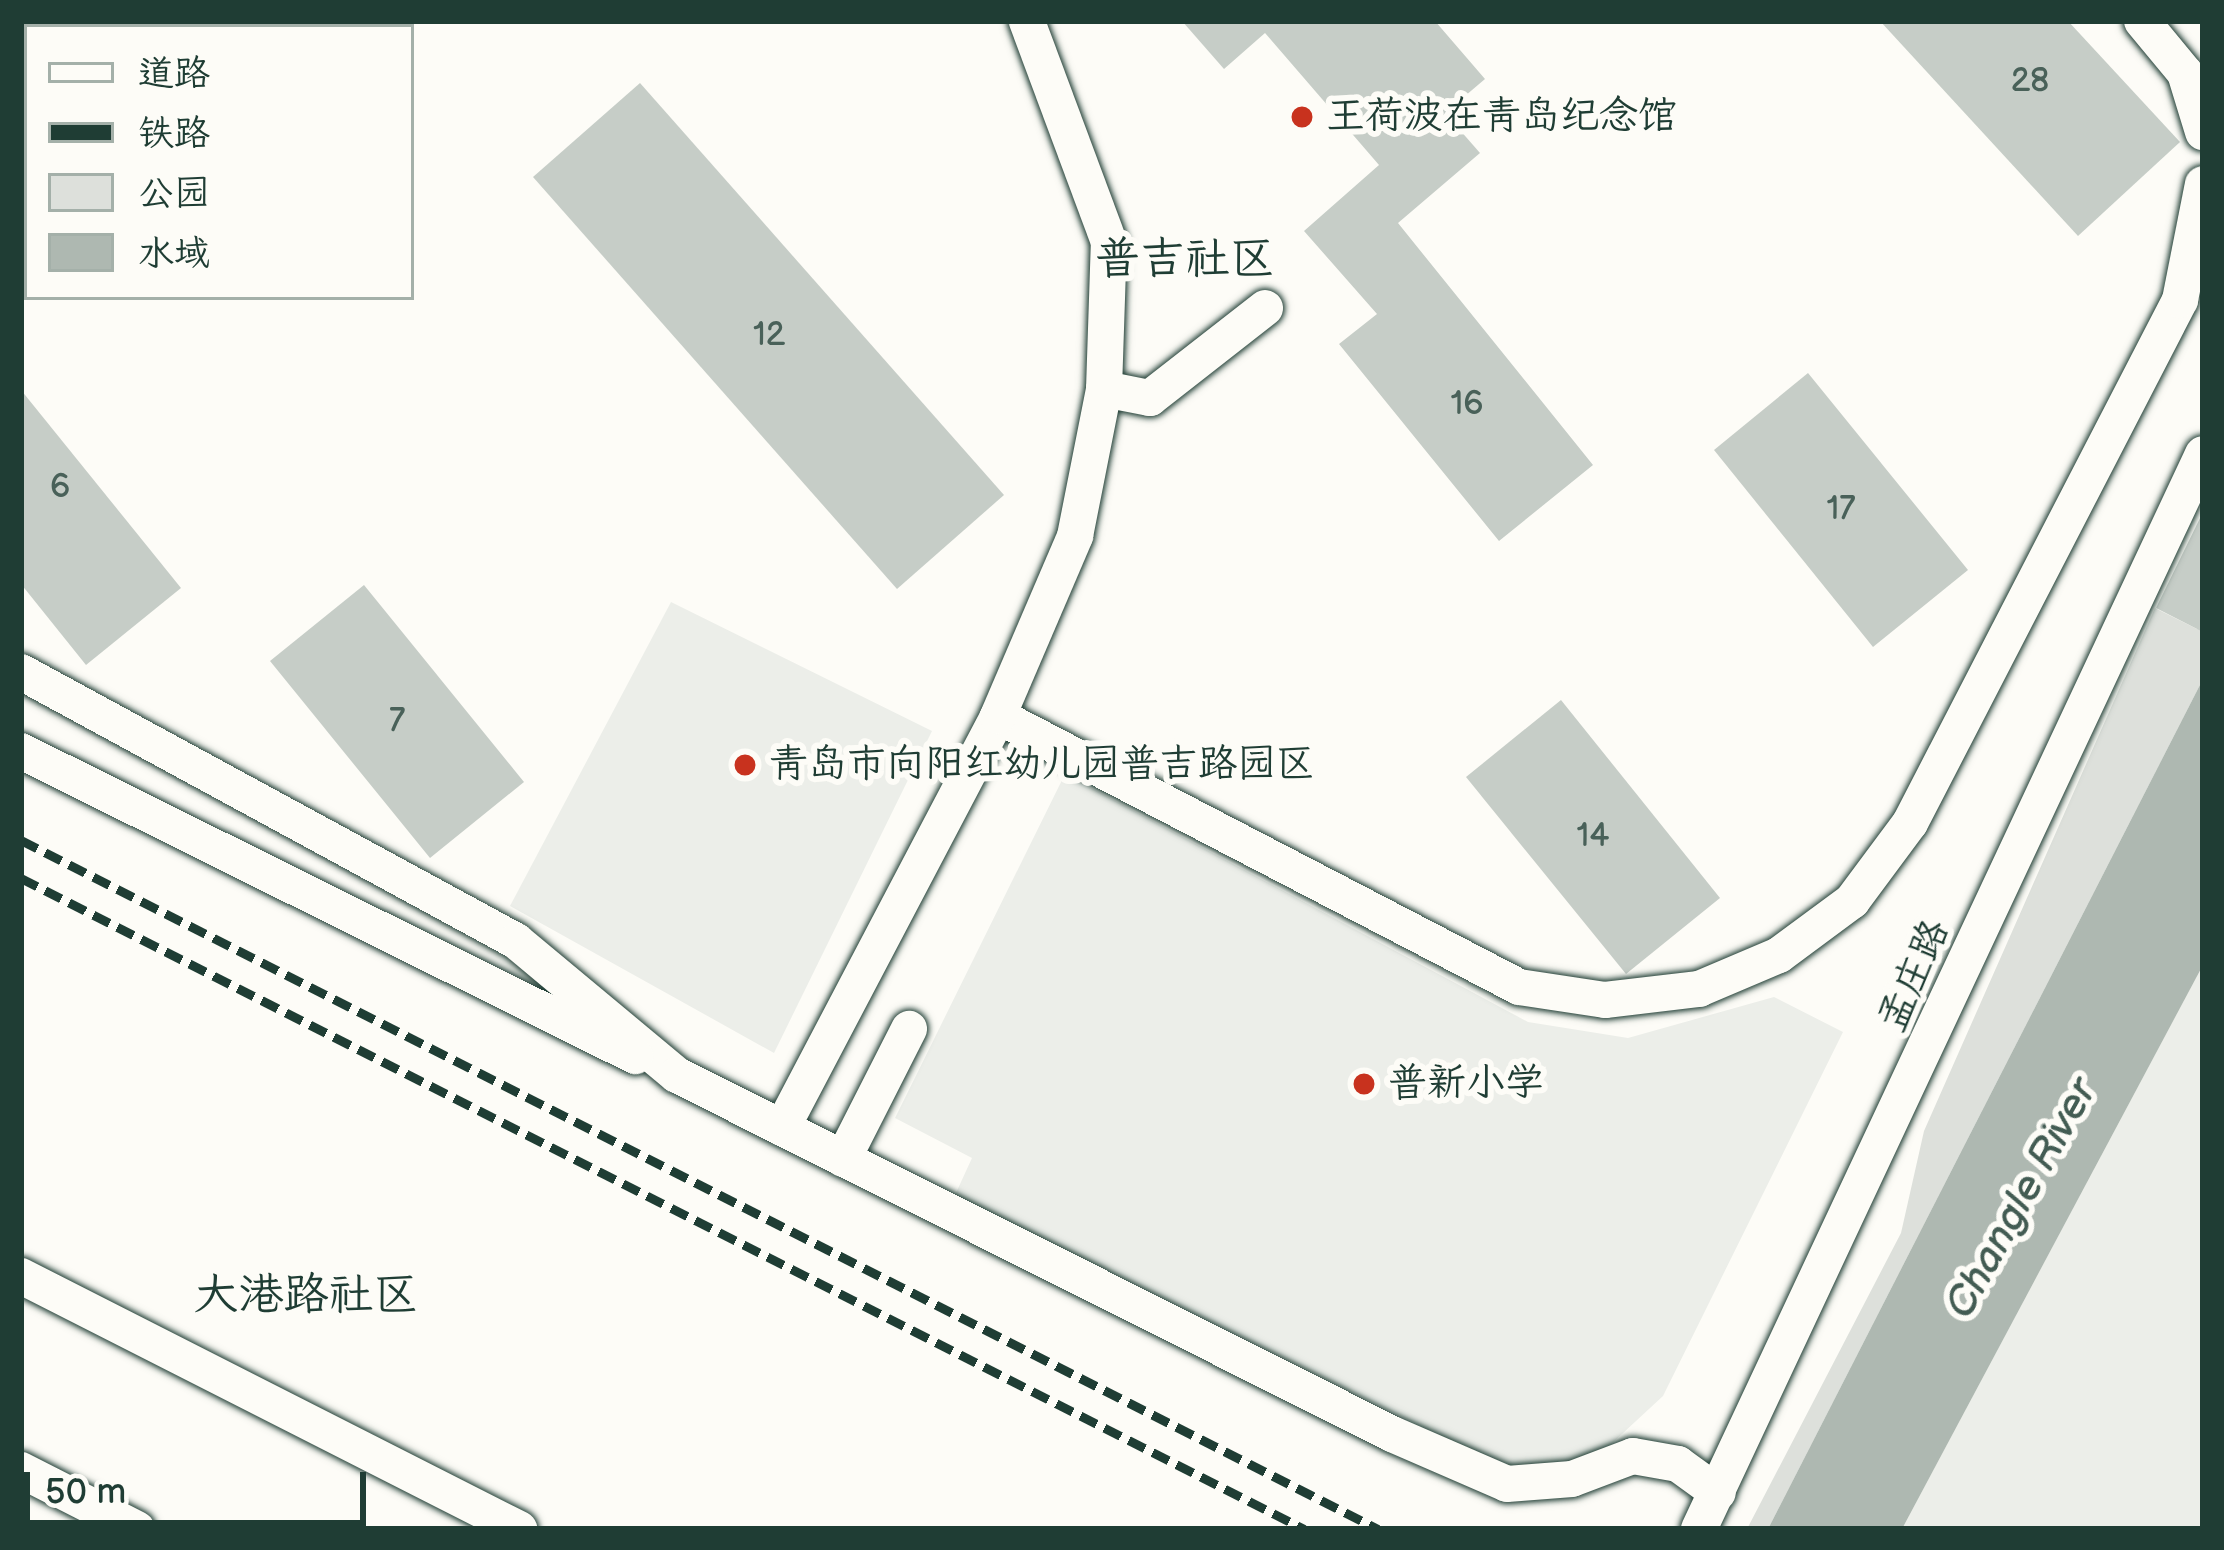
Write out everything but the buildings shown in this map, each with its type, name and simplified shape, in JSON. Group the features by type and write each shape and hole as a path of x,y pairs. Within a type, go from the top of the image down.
{"street":[{"path":"782,1128 998,716 1075,536 1104,389 1109,242 1027,21"},
{"path":"2142,21 2186,73 2203,132"},
{"path":"998,716 1519,987 1605,1000 1676,992 1780,955 1852,901 1910,823 2180,300 2203,184"},
{"path":"1104,389 1150,398 1265,308"},
{"name":"孟庄路","path":"1699,1529 2203,454"},
{"path":"21,672 517,941 677,1075"},
{"path":"21,751 1507,1484 1572,1479 1633,1456 1678,1464 1718,1493"},
{"path":"843,1159 909,1029"},
{"path":"21,1276 519,1529"},
{"path":"21,1470 137,1529"}],"shaded area":[{"path":"671,602 932,731 774,1053 510,906"},
{"path":"1065,774 1528,1022 1628,1038 1774,997 1843,1032 1663,1396 1609,1446 1546,1471 1506,1468 955,1195 972,1158 895,1118"},
{"path":"2203,965 2203,1529 1902,1529"}],"green space":[{"path":"2155,608 2197,629 2203,619 2203,679 1768,1529 1747,1529 1901,1233 1924,1131"}],"water":[{"name":"Changle River","path":"2203,679 2203,965 1902,1529 1768,1529"}],"railway":[{"path":"21,840 1378,1529"},
{"path":"21,878 1304,1529"}],"place":[{"name":"王荷波在青岛纪念馆","path":"1302,117"},
{"name":"青岛市向阳红幼儿园普吉路园区","path":"745,765"},
{"name":"普新小学","path":"1364,1084"}],"district":[{"name":"普吉社区","path":"1185,260"},
{"name":"大港路社区","path":"306,1296"}]}
